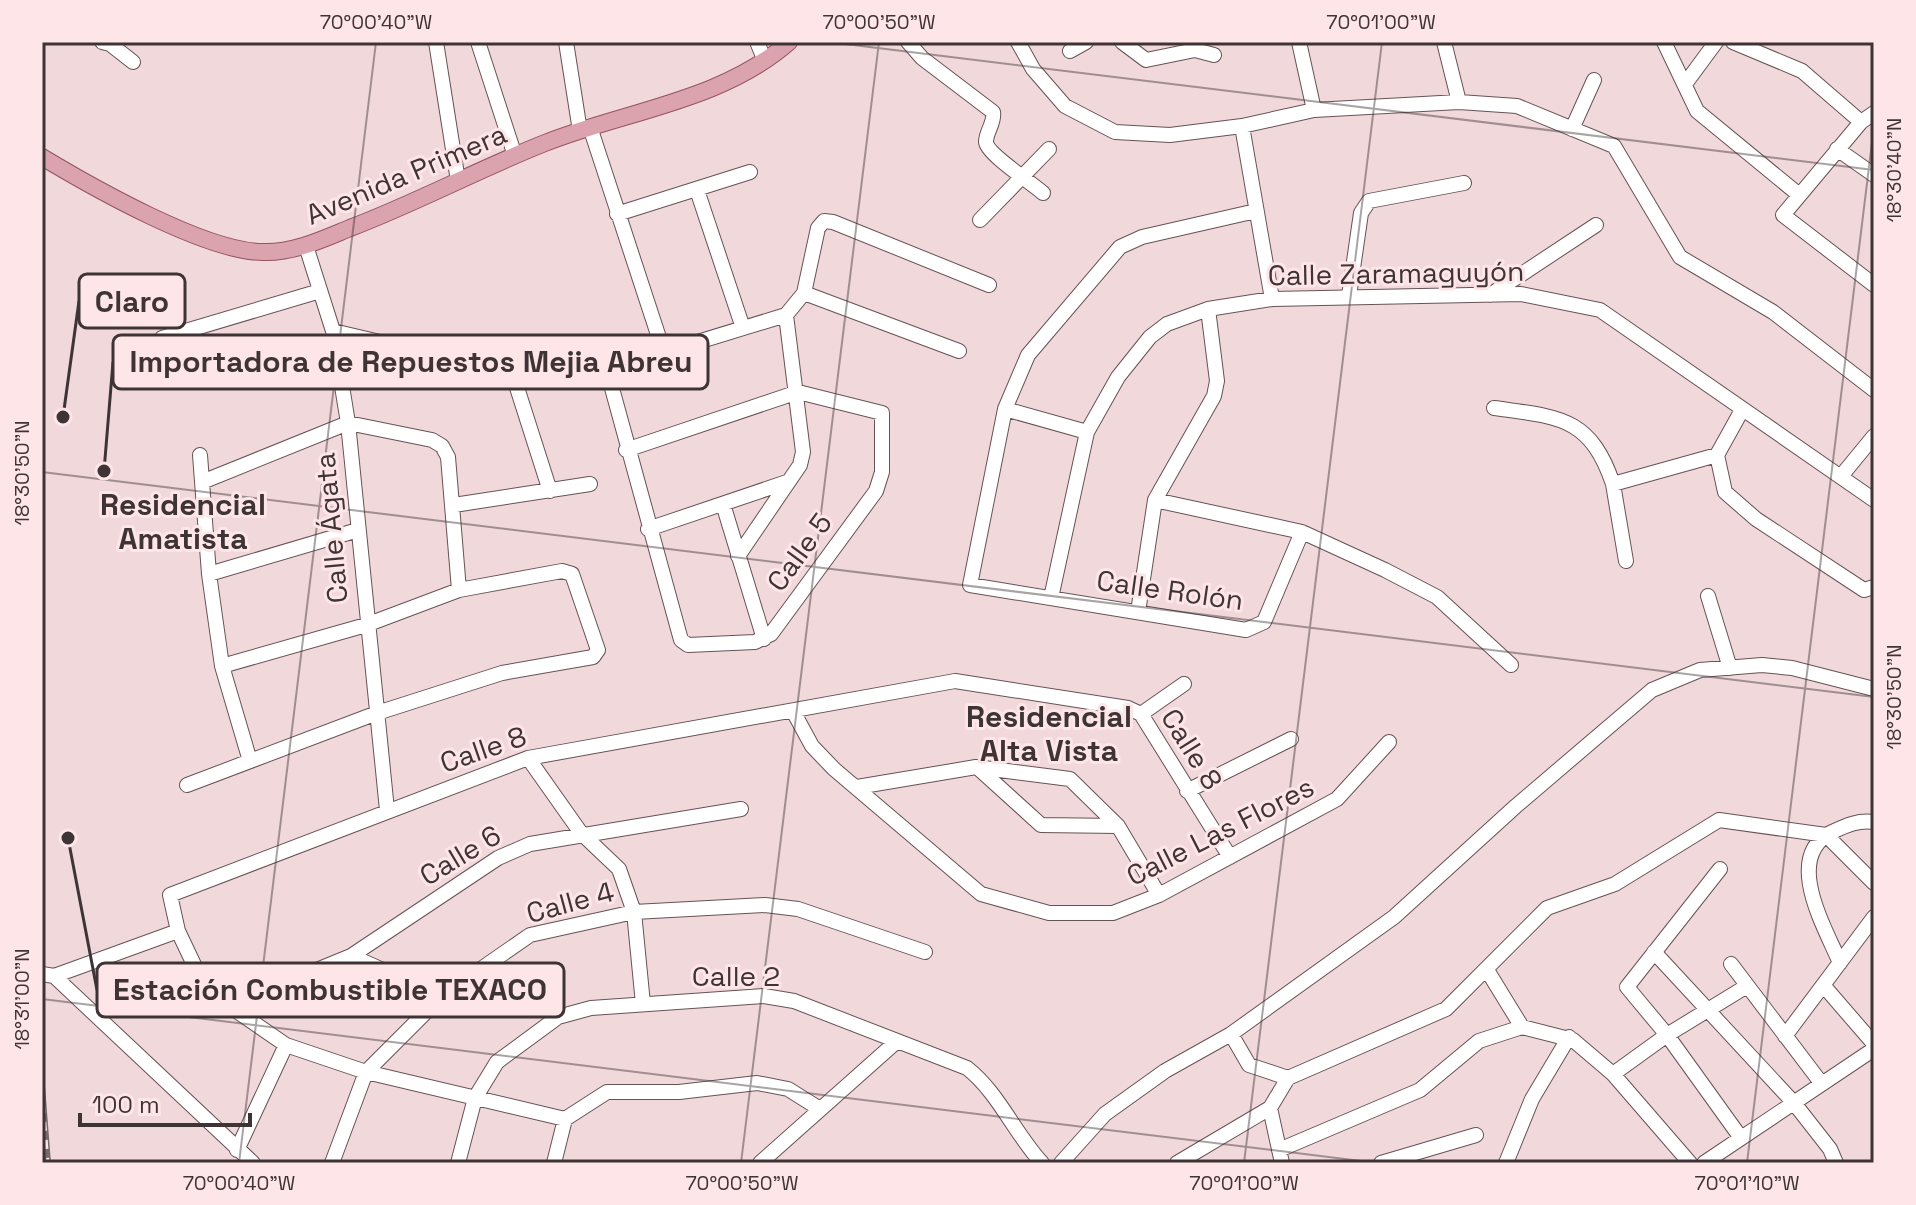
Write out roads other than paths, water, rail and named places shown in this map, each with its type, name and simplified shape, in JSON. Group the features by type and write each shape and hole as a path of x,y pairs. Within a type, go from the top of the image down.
{"main road":[{"name":"Avenida Primera","path":"42,157 91,187 221,243 266,253 306,246 409,206 515,156 701,91 765,61 789,42"}],"street":[{"path":"102,42 110,44 133,62"},
{"path":"436,42 458,181"},
{"path":"478,42 515,156"},
{"path":"566,42 585,129 664,353"},
{"path":"757,42 765,61"},
{"path":"908,42 922,58 993,112 986,142 989,150 1023,173 1043,193"},
{"path":"1018,42 1033,69 1065,106 1115,132 1170,135 1242,126 1314,110 1459,102 1517,106 1614,146 1680,257 1773,312 1874,390"},
{"path":"1070,51 1086,42"},
{"path":"1122,42 1146,60 1159,60 1195,50 1214,55"},
{"path":"1299,42 1314,110"},
{"path":"1444,42 1459,102"},
{"path":"1664,42 1697,111 1798,194"},
{"path":"1685,84 1716,42"},
{"path":"1733,42 1802,71 1861,122"},
{"path":"1572,129 1594,80"},
{"path":"1874,113 1861,122 1783,215 1874,285"},
{"path":"1242,126 1272,299"},
{"path":"980,220 1049,149"},
{"path":"1837,149 1874,175"},
{"path":"617,214 750,172"},
{"path":"1349,296 1361,213 1369,201 1464,183"},
{"path":"697,190 743,328"},
{"path":"1087,432 1005,409 1028,355 1120,247 1142,237 1256,211"},
{"path":"723,504 764,639 683,644 626,450 610,373 616,367 786,315 804,293 818,228 824,221 989,285"},
{"path":"1490,295 1596,225"},
{"name":"Calle Ágata","path":"306,246 333,331 348,423 387,810"},
{"path":"162,338 320,291"},
{"path":"804,293 959,351"},
{"name":"Calle Zaramaguyón","path":"1051,598 1087,432 1118,377 1150,337 1167,324 1208,309 1272,299 1521,294 1600,310 1874,500"},
{"path":"1138,612 1155,500 1214,396 1217,381 1208,309"},
{"path":"738,556 800,465 803,452 798,392 786,315"},
{"path":"333,331 448,356 498,343 504,347 550,491"},
{"path":"626,450 798,392"},
{"name":"Calle 5","path":"764,639 876,491 882,472 882,413 798,392"},
{"path":"1494,408 1546,415 1587,435 1603,453 1613,484 1626,561"},
{"name":"Calle Rolón","path":"1005,409 970,585 1246,630 1264,622 1302,532"},
{"path":"1742,410 1717,455 1725,492 1756,519 1864,590 1874,587"},
{"path":"202,482 348,423 432,440 442,446 448,457 459,590"},
{"path":"1842,475 1874,436"},
{"path":"200,455 209,574 222,666 250,761"},
{"path":"1613,484 1717,455"},
{"path":"648,529 787,482"},
{"path":"454,505 590,484"},
{"path":"1155,500 1302,532 1422,588 1511,665"},
{"path":"209,574 358,530"},
{"path":"187,785 377,713 502,673 593,657 598,650 568,571 459,590 366,625 222,666"},
{"path":"1708,596 1730,668"},
{"path":"1061,1163 1105,1114 1165,1071 1231,1034 1394,917 1516,806 1652,690 1700,670 1730,668 1792,668 1874,689"},
{"name":"Calle 8","path":"565,1119 366,1072 286,1045 206,990 178,931 170,895 528,758 955,681 1128,708 1141,714 1230,857"},
{"path":"1141,714 1184,684"},
{"name":"Calle Las Flores","path":"793,711 812,746 981,894 1049,913 1113,913 1159,895 1337,799 1389,742"},
{"path":"1187,791 1291,739"},
{"path":"528,758 581,833 619,869 634,912 643,1004"},
{"path":"857,787 976,767 1070,779 1118,826 1159,895"},
{"path":"976,767 1041,825 1118,826"},
{"name":"Calle 6","path":"229,1006 351,956 498,858 530,844 581,833 741,809"},
{"path":"1177,1163 1270,1108 1288,1078 1440,1013 1547,908 1615,884 1719,820 1826,835 1874,883"},
{"path":"1840,963 1810,891 1811,858 1826,835 1853,822 1874,822"},
{"path":"1720,869 1627,987 1667,1035 1741,1138"},
{"name":"Calle 4","path":"332,1163 366,1072 442,996 530,935 634,912 765,905 787,907 925,952"},
{"path":"1785,1036 1874,917"},
{"path":"178,931 48,975 253,1163"},
{"path":"1654,952 1794,1103 1830,1149 1836,1163"},
{"path":"351,956 442,996"},
{"path":"1731,964 1822,1084"},
{"path":"1487,970 1522,1027"},
{"path":"1704,1163 1874,1047 1823,985"},
{"path":"1613,1074 1667,1035 1747,986"},
{"name":"Calle 2","path":"458,1163 475,1098 497,1062 558,1017 591,1008 779,997 967,1068 978,1077 1019,1138 1042,1163"},
{"path":"1270,1108 1281,1156 1420,1090 1479,1041 1522,1027 1569,1037 1613,1074 1690,1163"},
{"path":"1231,1034 1249,1065 1288,1078"},
{"path":"1506,1163 1532,1099 1569,1037"},
{"path":"760,1163 896,1042"},
{"path":"237,1150 286,1045"},
{"path":"554,1163 565,1119 607,1092 679,1092 757,1083 788,1089 820,1109"},
{"path":"1381,1163 1476,1135"}],"railway":[{"path":"42,1086 48,1163"}],"place":[{"name":"Claro","path":"63,417"},
{"name":"Importadora de Repuestos Mejia Abreu","path":"104,471"},
{"name":"Estación Combustible TEXACO","path":"68,838"}],"district":[{"name":"Residencial Amatista","path":"183,521"},
{"name":"Residencial Alta Vista","path":"1049,733"}]}
